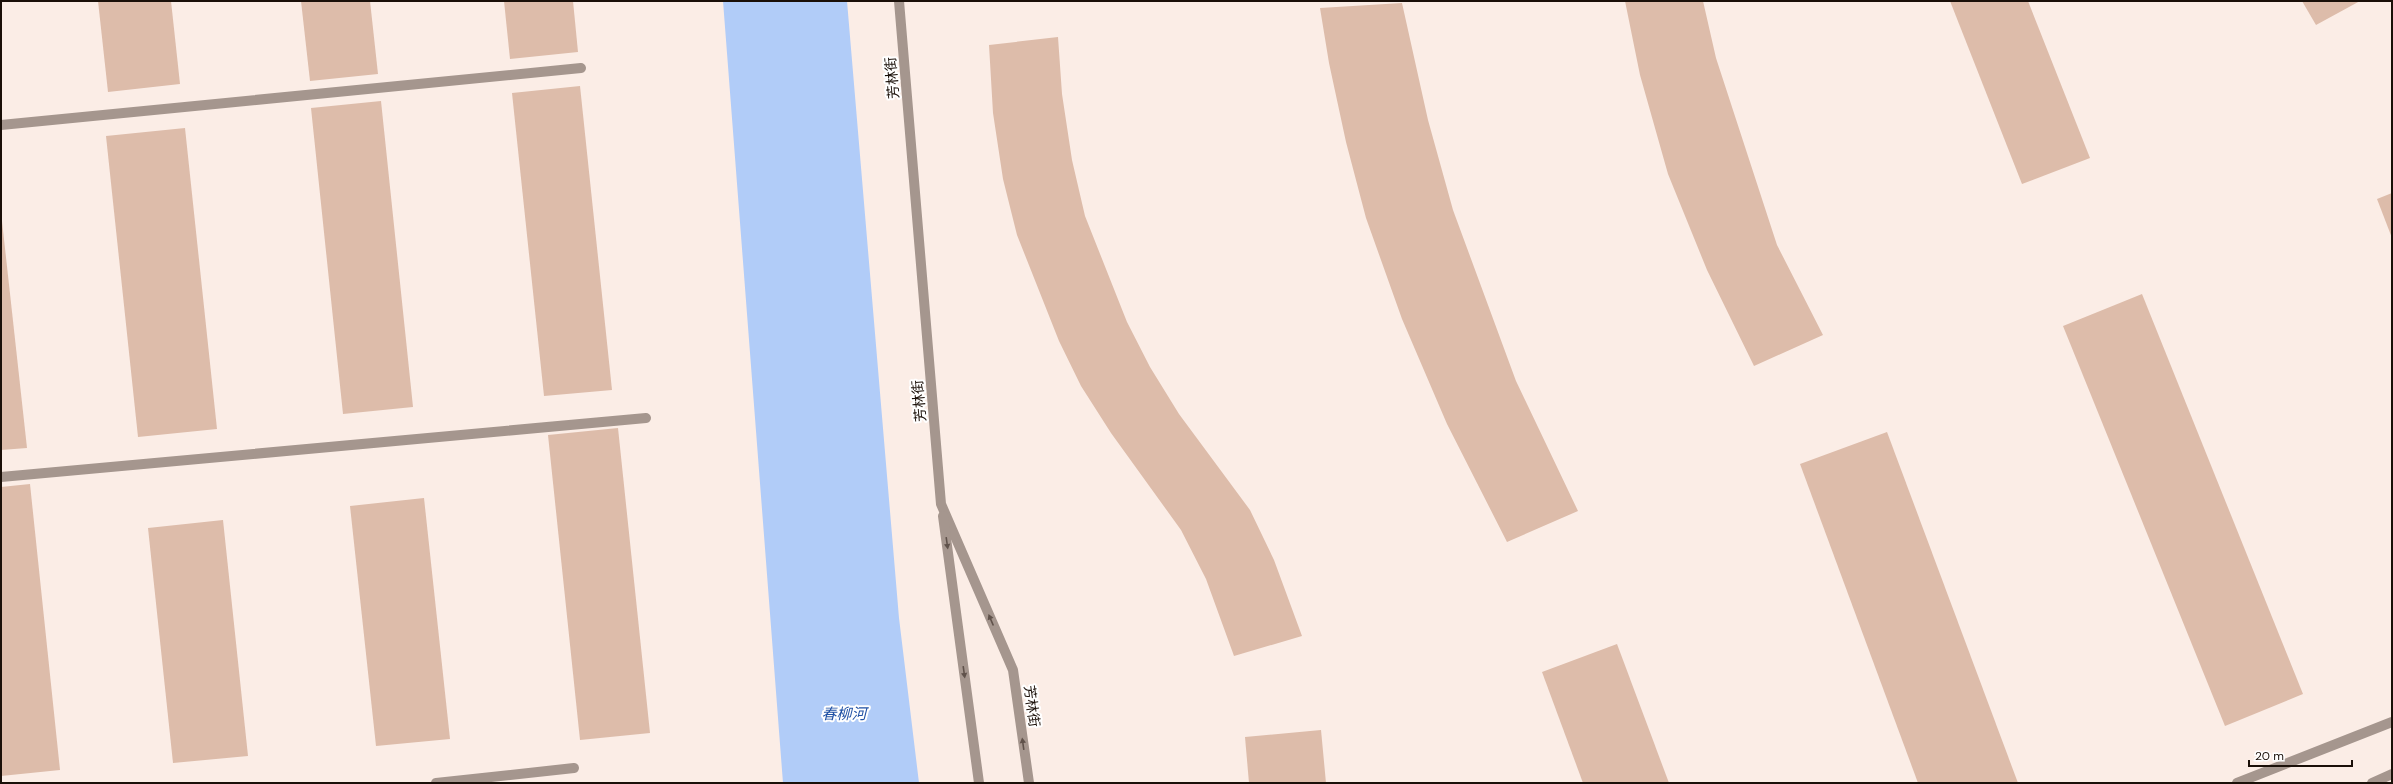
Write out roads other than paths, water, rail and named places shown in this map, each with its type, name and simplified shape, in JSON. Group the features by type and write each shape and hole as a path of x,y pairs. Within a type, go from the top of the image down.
{"street":[{"name":"芳林街","path":"899,1 941,504 1013,670 1029,783"},
{"path":"1,125 581,68"},
{"path":"1,477 646,418"},
{"path":"941,504 979,783"},
{"path":"2238,783 2392,722"},
{"path":"436,783 574,768"},
{"path":"2372,783 2392,774"}],"water":[{"name":"春柳河","path":"723,1 847,1 899,618 919,783 783,783"}]}
